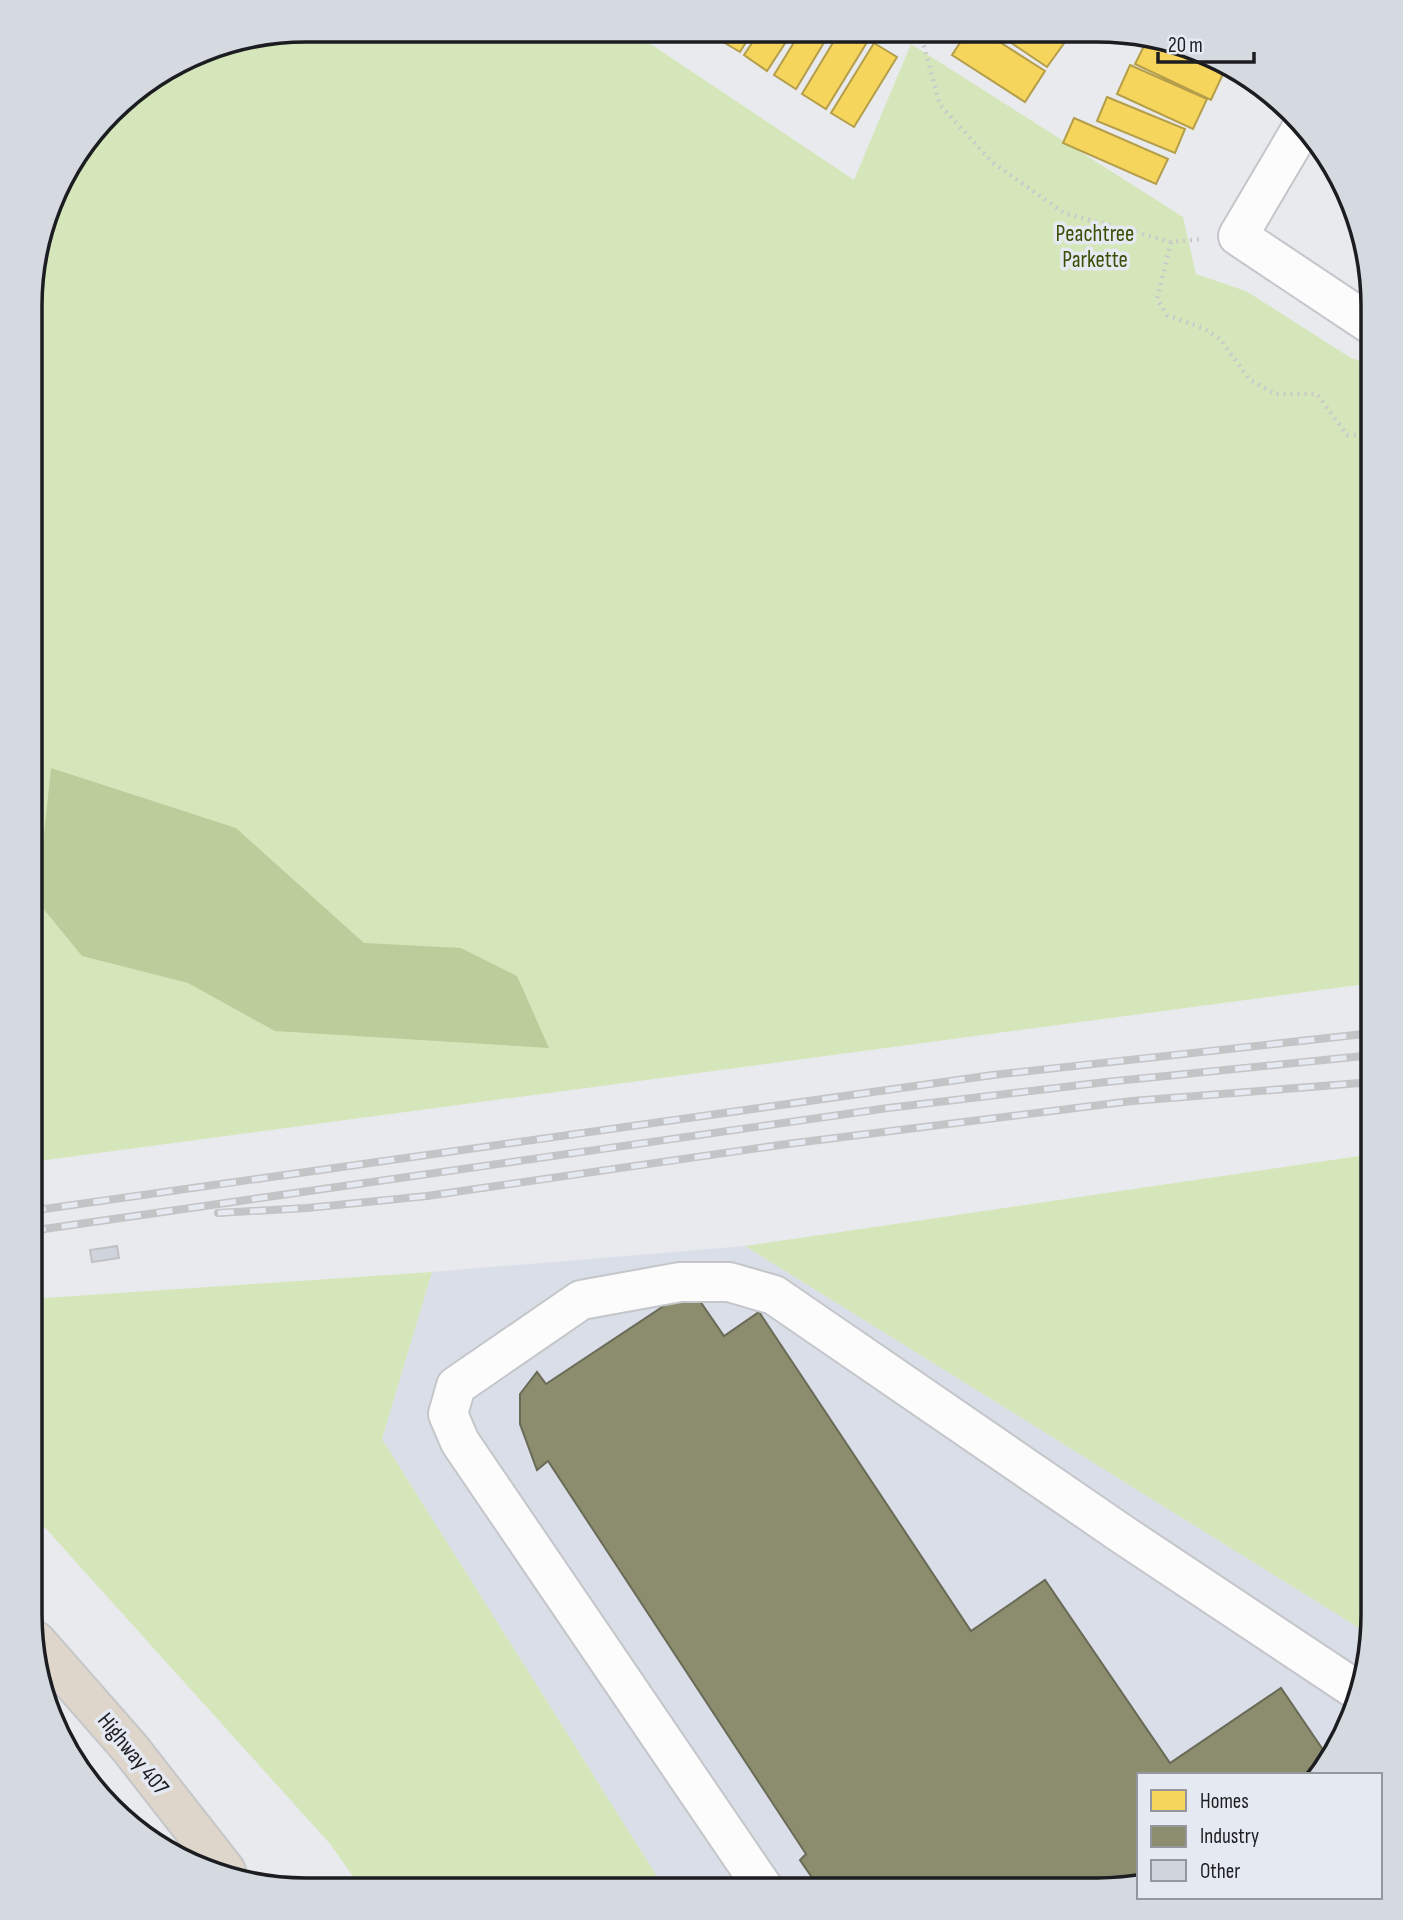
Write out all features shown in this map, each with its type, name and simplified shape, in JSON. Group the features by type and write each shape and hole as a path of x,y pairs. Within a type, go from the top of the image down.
{"highway":[{"name":"Highway 407","path":"44,1650 129,1746 220,1864"}],"street":[{"path":"1298,134 1238,236 1361,318"},
{"path":"757,1878 460,1442 448,1414 456,1386 581,1300 680,1282 729,1282 774,1295 1351,1687"}],"path":[{"path":"923,42 940,105 992,162 1064,213 1171,242 1238,236"},
{"path":"1171,242 1157,299 1167,315 1205,329 1220,339 1249,379 1275,394 1317,394 1347,435 1361,434"}],"shaded area":[{"path":"745,1246 1360,1629 1352,1682 1334,1731 1308,1773 1137,1773 1137,1875 1097,1878 658,1878 382,1439 432,1272"}],"green space":[{"name":"Peachtree Parkette","path":"306,42 647,42 854,180 911,44 1183,217 1196,274 1246,291 1351,358 1361,361 1361,985 42,1161 42,306 44,271 56,221 69,189 86,159 119,119 159,86 205,62 254,47"},
{"path":"51,768 236,828 364,943 461,948 517,976 549,1048 275,1031 188,983 82,956 42,907 42,854"},
{"path":"1361,1156 1360,1629 745,1246"},
{"path":"432,1272 382,1439 658,1878 354,1878 331,1845 42,1524 42,1298"}],"building: Homes":[{"path":"723,42 746,42 740,52"},
{"path":"753,42 786,42 767,71 744,55"},
{"path":"794,42 824,42 796,89 774,75"},
{"path":"833,42 867,42 826,109 802,94"},
{"path":"960,42 1000,42 1045,71 1025,102 952,55"},
{"path":"1010,42 1065,42 1047,67"},
{"path":"874,43 897,57 854,127 831,113"},
{"path":"1144,46 1182,56 1223,74 1211,100 1135,64"},
{"path":"1130,65 1207,99 1193,129 1117,94"},
{"path":"1107,97 1185,129 1175,153 1097,121"},
{"path":"1074,118 1168,159 1156,184 1063,143"}],"building: Industry":[{"path":"691,1288 724,1336 759,1312 971,1631 1045,1580 1170,1763 1281,1688 1323,1750 1308,1773 1137,1773 1137,1875 1097,1878 812,1878 800,1860 806,1854 548,1461 537,1470 520,1424 520,1394 537,1372 546,1384"}],"building: Other":[{"path":"117,1246 119,1258 92,1262 90,1250"}],"railway":[{"path":"42,1209 993,1075 1361,1034"},
{"path":"42,1229 888,1108 1106,1082 1361,1056"},
{"path":"218,1213 307,1208 427,1196 787,1144 1132,1101 1361,1083"}]}
